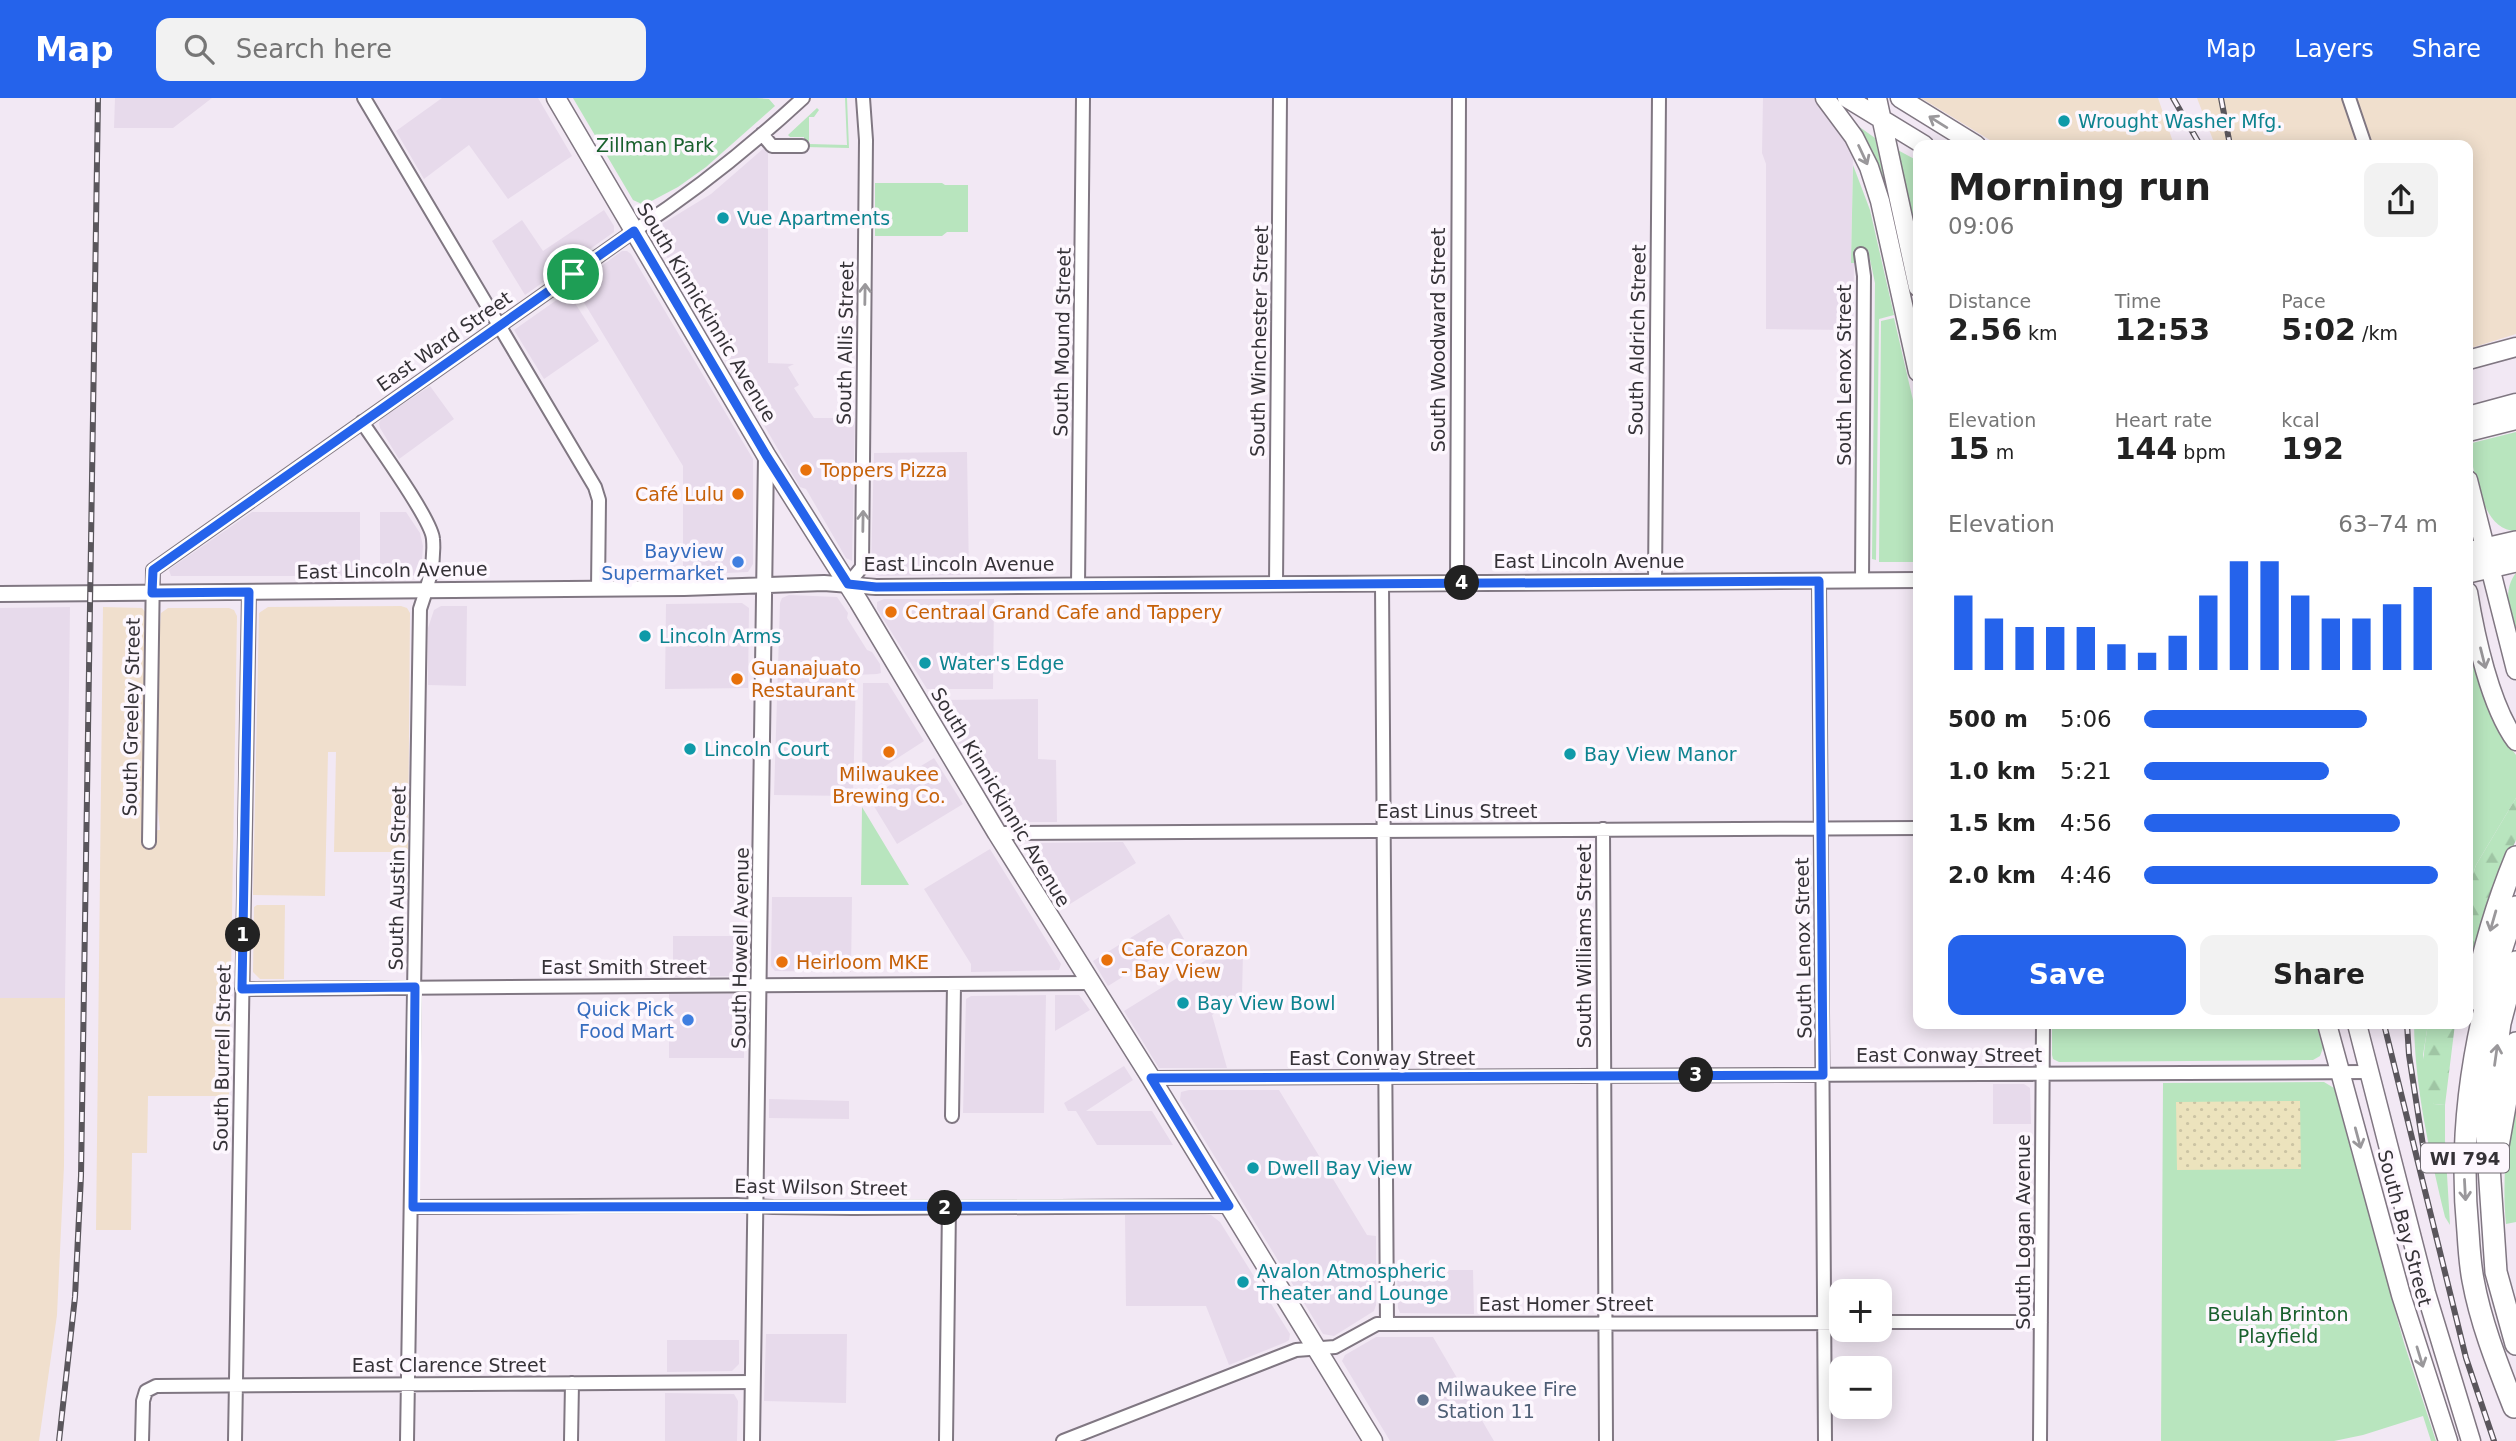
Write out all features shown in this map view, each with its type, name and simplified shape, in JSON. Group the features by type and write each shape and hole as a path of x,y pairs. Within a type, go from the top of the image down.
{"highway":[{"path":"2481,556 2516,542"},
{"path":"2481,556 2516,561"},
{"path":"2473,1007 2478,977 2499,900 2516,857"},
{"name":"WI 794","path":"2514,1407 2489,1343 2472,1279 2464,1180 2466,1118 2471,1076 2499,952 2516,907"},
{"name":"WI 794","path":"2516,962 2501,1023 2487,1136 2496,1272 2516,1345"},
{"path":"2466,1118 2463,1068 2469,1029"},
{"path":"2491,1196 2516,1043"}],"main road":[{"name":"South Kinnickinnic Avenue","path":"556,98 766,455 848,584 997,833 1151,1078 1373,1441"},
{"path":"1825,98 1854,137 1869,167 1880,201 1913,350"},
{"path":"1847,98 1916,140"},
{"path":"1877,98 1913,265"},
{"path":"1900,98 1968,140"},
{"path":"2473,360 2516,347"},
{"path":"2473,416 2511,413"},
{"path":"2473,430 2511,413"},
{"path":"2473,509 2481,556 2516,670"},
{"path":"2473,614 2489,683 2504,724 2516,741"},
{"name":"South Bay Street","path":"2328,1029 2401,1295 2448,1441"},
{"name":"South Bay Street","path":"2358,1029 2458,1403 2471,1441"},
{"path":"2367,1171 2393,1164"},
{"path":"2437,1410 2458,1403"}],"street":[{"path":"364,98 595,487 599,500 598,589"},
{"name":"South Allis Street","path":"848,584 862,567 866,140 863,98"},
{"name":"South Mound Street","path":"1078,586 1083,98"},
{"name":"South Winchester Street","path":"1276,584 1280,98"},
{"name":"South Woodward Street","path":"1457,583 1459,98"},
{"name":"South Aldrich Street","path":"1655,582 1659,98"},
{"path":"2349,98 2363,140"},
{"name":"East Ward Street","path":"152,593 153,570 688,195 762,134 794,101"},
{"path":"762,134 772,146 802,146"},
{"name":"South Lenox Street","path":"1861,254 1864,276 1862,581"},
{"name":"South Austin Street","path":"362,422 430,526 433,538 432,573 420,609 413,1207 407,1441"},
{"name":"South Howell Avenue","path":"752,1441 766,455"},
{"name":"East Lincoln Avenue","path":"0,594 598,589 824,583 876,587 1913,580"},
{"name":"South Lenox Street","path":"1819,581 1825,1441"},
{"path":"1382,584 1387,1324"},
{"name":"South Burrell Street","path":"235,1441 249,592"},
{"name":"South Greeley Street","path":"149,842 152,593"},
{"name":"East Linus Street","path":"997,833 1913,828"},
{"name":"South Williams Street","path":"1603,829 1606,1441"},
{"name":"East Smith Street","path":"242,989 1090,984"},
{"path":"952,1116 954,985"},
{"name":"South Logan Avenue","path":"2040,1441 2043,1029"},
{"name":"East Conway Street","path":"1151,1078 2368,1072"},
{"name":"East Wilson Street","path":"413,1207 1229,1206"},
{"path":"946,1441 949,1208"},
{"path":"1892,1322 2041,1322"},
{"name":"East Homer Street","path":"1063,1441 1296,1350 1335,1347 1377,1324 1829,1323"},
{"name":"East Clarence Street","path":"142,1441 143,1401 146,1391 156,1386 752,1382"},
{"path":"571,1441 572,1383"}],"shaded area":[{"path":"115,98 212,98 173,128 114,128"},
{"path":"442,98 538,98 572,156 508,199 469,145 424,179 396,131"},
{"path":"1763,98 1814,98 1831,118 1853,153 1853,330 1766,329 1766,164 1762,153"},
{"name":"Wrought Washer Mfg.","path":"1921,98 2158,98 2172,140 1990,140"},
{"path":"2197,98 2516,98 2516,334 2473,347 2473,140 2213,140"},
{"path":"764,148 768,152 768,363 794,364 788,367 799,385 794,388 814,418 855,418 852,561 846,558 806,489 800,487 758,415 759,411 654,235 657,227 711,194"},
{"path":"604,210 614,226 614,232 525,295 492,241 522,220 543,251"},
{"path":"622,251 631,254 753,459 753,564 748,572 683,575 683,466 574,286"},
{"path":"568,292 599,341 544,379 514,330"},
{"path":"430,386 454,419 399,459 379,423 382,418"},
{"path":"967,452 969,575 874,574 871,567 874,453"},
{"path":"252,512 360,512 360,576 171,576 171,568"},
{"path":"380,512 406,512 420,533 423,546 421,571 417,576 380,576"},
{"path":"789,595 837,597 867,650 872,652 880,664 881,673 856,675 853,796 774,795 780,603 782,598"},
{"path":"884,599 994,599 993,689 927,689 877,609 877,602"},
{"path":"742,603 749,608 748,688 665,689 666,604"},
{"path":"441,606 467,606 466,686 428,685 428,628 434,610"},
{"path":"70,607 65,998 0,998 0,608"},
{"path":"103,607 142,608 146,613 143,831 160,830 156,792 161,613 168,608 229,608 234,610 237,616 229,1096 148,1096 147,1153 132,1153 131,1230 96,1230"},
{"path":"268,607 407,608 410,613 408,852 334,852 336,752 328,752 325,896 253,895 259,613"},
{"path":"863,683 888,683 924,741 862,781"},
{"path":"1038,699 1038,759 1056,760 1057,822 1010,822 935,703 939,700"},
{"path":"934,758 963,804 897,844 869,798"},
{"path":"1123,842 1136,863 1062,909 1026,850 1029,845 1035,843"},
{"path":"990,849 1061,964 1059,970 971,972 971,964 924,889"},
{"path":"772,897 852,897 851,972 775,971 771,966"},
{"path":"285,905 284,979 260,979 253,972 254,907"},
{"path":"1169,914 1184,939 1108,986 1093,961"},
{"path":"673,936 746,936 745,971 737,976 673,977"},
{"path":"1219,952 1243,952 1242,996 1212,1015 1227,1068 1159,1068 1124,1011"},
{"path":"669,994 742,996 745,1001 744,1058 669,1058"},
{"path":"1046,995 1044,1113 963,1113 966,999 971,996"},
{"path":"1055,995 1079,995 1090,1010 1055,1031"},
{"path":"0,998 65,998 64,1166 57,1315 39,1441 0,1441"},
{"path":"1124,1066 1133,1080 1086,1111 1152,1111 1173,1145 1097,1145 1076,1111 1068,1111 1064,1103"},
{"path":"1993,1084 2024,1084 2030,1088 2031,1124 1993,1124"},
{"path":"1279,1090 1367,1235 1376,1236 1374,1311 1334,1336 1323,1334 1180,1100 1181,1092"},
{"path":"769,1099 849,1101 849,1119 769,1118"},
{"path":"1205,1214 1220,1222 1290,1334 1286,1342 1229,1365 1206,1306 1126,1306 1125,1215"},
{"path":"1397,1270 1473,1270 1474,1314 1400,1313"},
{"path":"766,1334 847,1334 846,1403 764,1401"},
{"path":"1376,1337 1433,1337 1494,1441 1390,1441 1342,1361 1345,1355"},
{"path":"667,1340 739,1340 739,1364 732,1371 667,1372"},
{"path":"665,1393 734,1394 738,1401 737,1441 665,1441"}],"green space":[{"name":"Zillman Park","path":"573,98 756,98 769,99 775,106 706,167 678,187 644,205 633,200"},
{"path":"845,98 849,148 805,147 804,137 788,135 817,108 819,110 814,117 809,117 809,144 847,145"},
{"path":"1854,123 1875,138 1887,190 1885,191"},
{"path":"1894,148 1913,158 1913,232"},
{"path":"1853,165 1870,210 1894,315 1879,319 1876,560 1872,559 1875,283 1868,250 1855,250 1854,263 1851,263"},
{"path":"875,183 968,185 968,232 947,232 942,236 875,236"},
{"path":"1894,318 1913,400 1913,562 1879,562 1881,321"},
{"path":"2516,432 2516,531 2504,528 2487,511 2473,466 2473,443"},
{"path":"2516,573 2516,637 2508,596 2511,580"},
{"path":"2473,654 2489,711 2498,731 2516,755 2516,798 2473,874"},
{"path":"2516,798 2516,840 2486,908 2473,950 2473,874"},
{"path":"862,807 909,885 861,885"},
{"path":"2052,1029 2317,1029 2323,1048 2320,1056 2313,1060 2059,1062 2053,1059"},
{"path":"2414,1029 2427,1029 2423,1055 2434,1104 2445,1105 2450,1225 2445,1217 2424,1121"},
{"path":"2427,1029 2454,1029 2445,1105 2434,1104 2426,1086"},
{"path":"2516,1074 2516,1222 2506,1224 2505,1168"},
{"name":"Beulah Brinton Playfield","path":"2324,1082 2334,1088 2404,1343 2436,1441 2431,1441 2423,1416 2334,1441 2161,1441 2163,1083"}],"sand":[{"path":"2300,1101 2301,1169 2177,1170 2176,1102"}],"railway":[{"path":"59,1441 75,1297 81,1176 98,98"},
{"path":"2173,98 2197,140"},
{"path":"2221,98 2229,140"},
{"path":"2385,1029 2466,1358 2494,1441"},
{"path":"2407,1029 2424,1152"}],"place":[{"name":"Wrought Washer Mfg.","path":"2064,121"},
{"name":"Vue Apartments","path":"723,218"},
{"name":"Toppers Pizza","path":"806,470"},
{"name":"Café Lulu","path":"738,494"},
{"name":"Bayview Supermarket","path":"738,562"},
{"name":"Centraal Grand Cafe and Tappery","path":"891,612"},
{"name":"Lincoln Arms","path":"645,636"},
{"name":"Water's Edge","path":"925,663"},
{"name":"Guanajuato Restaurant","path":"737,679"},
{"name":"Lincoln Court","path":"690,749"},
{"name":"Milwaukee Brewing Co.","path":"889,752"},
{"name":"Bay View Manor","path":"1570,754"},
{"name":"Cafe Corazon - Bay View","path":"1107,960"},
{"name":"Heirloom MKE","path":"782,962"},
{"name":"Bay View Bowl","path":"1183,1003"},
{"name":"Quick Pick Food Mart","path":"688,1020"},
{"name":"Dwell Bay View","path":"1253,1168"},
{"name":"Avalon Atmospheric Theater and Lounge","path":"1243,1282"},
{"name":"Milwaukee Fire Station 11","path":"1423,1400"}],"route":[{"path":"634,231 766,455 848,584 876,587 1819,581 1823,1075 1151,1078 1229,1206 413,1207 415,987 242,989 249,592 152,593 153,570 573,274 634,231"}]}
